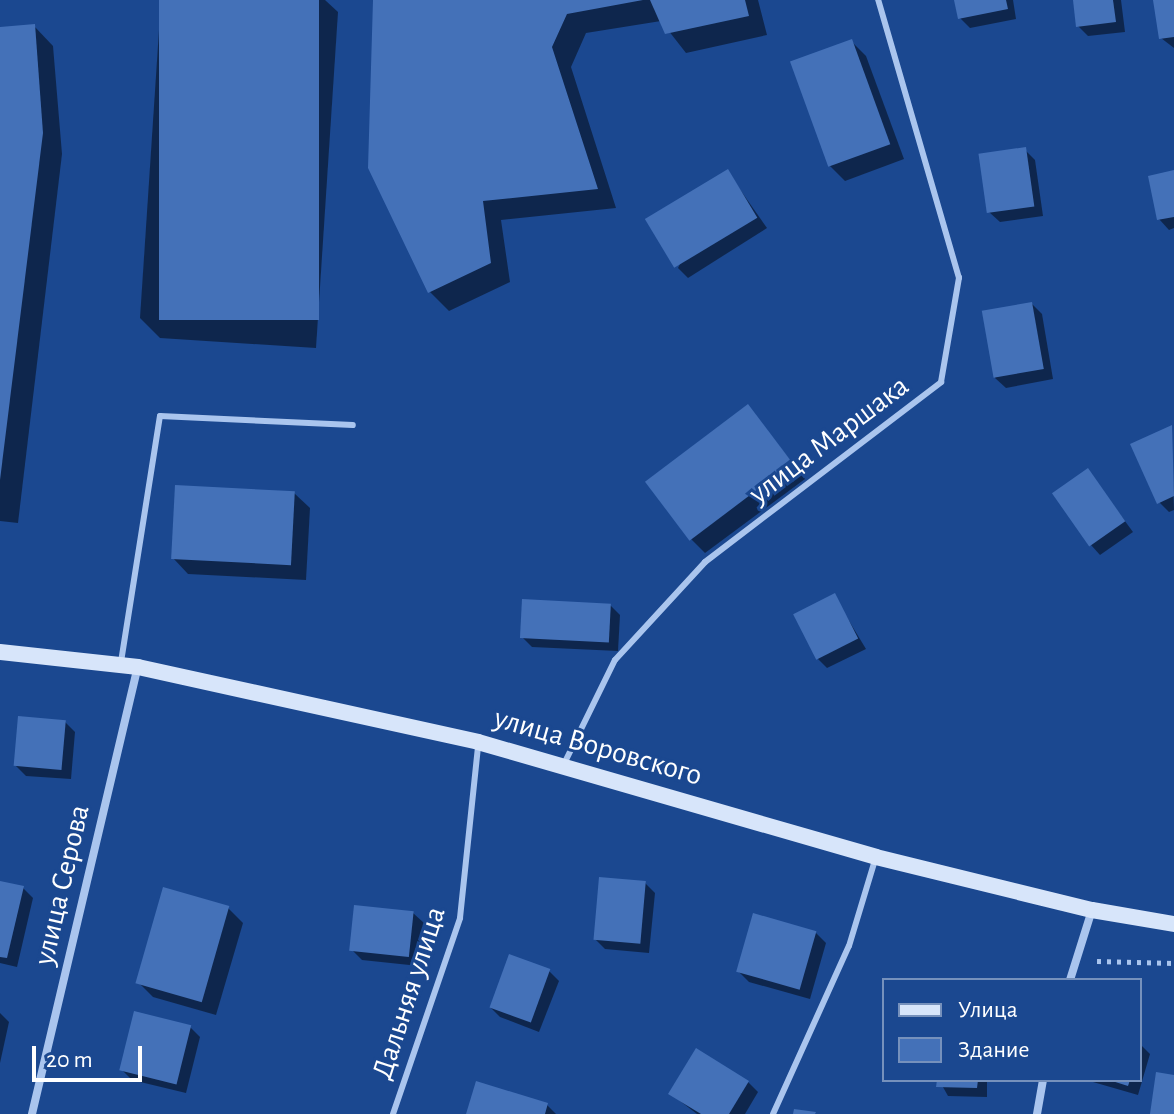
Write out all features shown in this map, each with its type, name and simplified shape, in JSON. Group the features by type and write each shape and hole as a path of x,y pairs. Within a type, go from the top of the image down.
{"street":[{"name":"улица Воровского","path":"0,652 129,666 478,742 876,857 1092,910 1174,924"},
{"name":"улица Серова","path":"32,1114 129,666"},
{"path":"1071,978 1092,910"},
{"path":"1037,1114 1043,1082"}],"lane":[{"name":"улица Маршака","path":"563,766 615,660 705,562 941,382 959,278 878,0"},
{"path":"129,666 160,416 353,425"},
{"name":"Дальняя улица","path":"393,1114 460,918 478,742"},
{"path":"773,1114 849,946 876,857"}],"path":[{"path":"1076,962 1174,963"}],"building":[{"path":"159,0 319,0 319,320 159,320"},
{"path":"373,0 643,0 567,14 552,47 598,189 483,201 491,263 428,293 368,168"},
{"path":"650,0 745,0 749,16 665,34"},
{"path":"954,0 1006,0 1008,9 958,19"},
{"path":"1073,0 1113,0 1116,22 1076,27"},
{"path":"1153,0 1174,0 1174,37 1159,39"},
{"path":"35,24 43,133 0,480 0,27"},
{"path":"852,39 890,144 828,167 790,62"},
{"path":"1026,147 1034,206 987,213 978,154"},
{"path":"728,169 757,218 674,268 645,219"},
{"path":"1174,170 1174,217 1157,220 1148,176"},
{"path":"1032,302 1044,369 994,378 982,311"},
{"path":"748,404 793,463 690,541 645,482"},
{"path":"1172,425 1174,496 1157,504 1130,444"},
{"path":"1088,468 1125,521 1089,546 1052,493"},
{"path":"175,485 295,491 291,565 171,559"},
{"path":"835,593 858,638 816,660 793,614"},
{"path":"522,599 611,604 609,643 520,638"},
{"path":"18,716 66,720 61,770 14,766"},
{"path":"599,877 646,881 640,944 594,940"},
{"path":"0,881 24,886 7,958 0,957"},
{"path":"163,887 229,906 202,1002 135,983"},
{"path":"354,905 414,911 409,957 349,951"},
{"path":"753,913 816,931 800,990 736,972"},
{"path":"509,954 550,969 531,1023 490,1008"},
{"path":"134,1011 191,1025 176,1084 119,1070"},
{"path":"696,1048 749,1081 729,1114 701,1114 668,1094"},
{"path":"1156,1072 1174,1075 1174,1114 1150,1114"},
{"path":"476,1081 548,1103 545,1114 466,1114"},
{"path":"937,1082 978,1082 977,1088 936,1087"},
{"path":"794,1109 816,1112 793,1114"}]}
